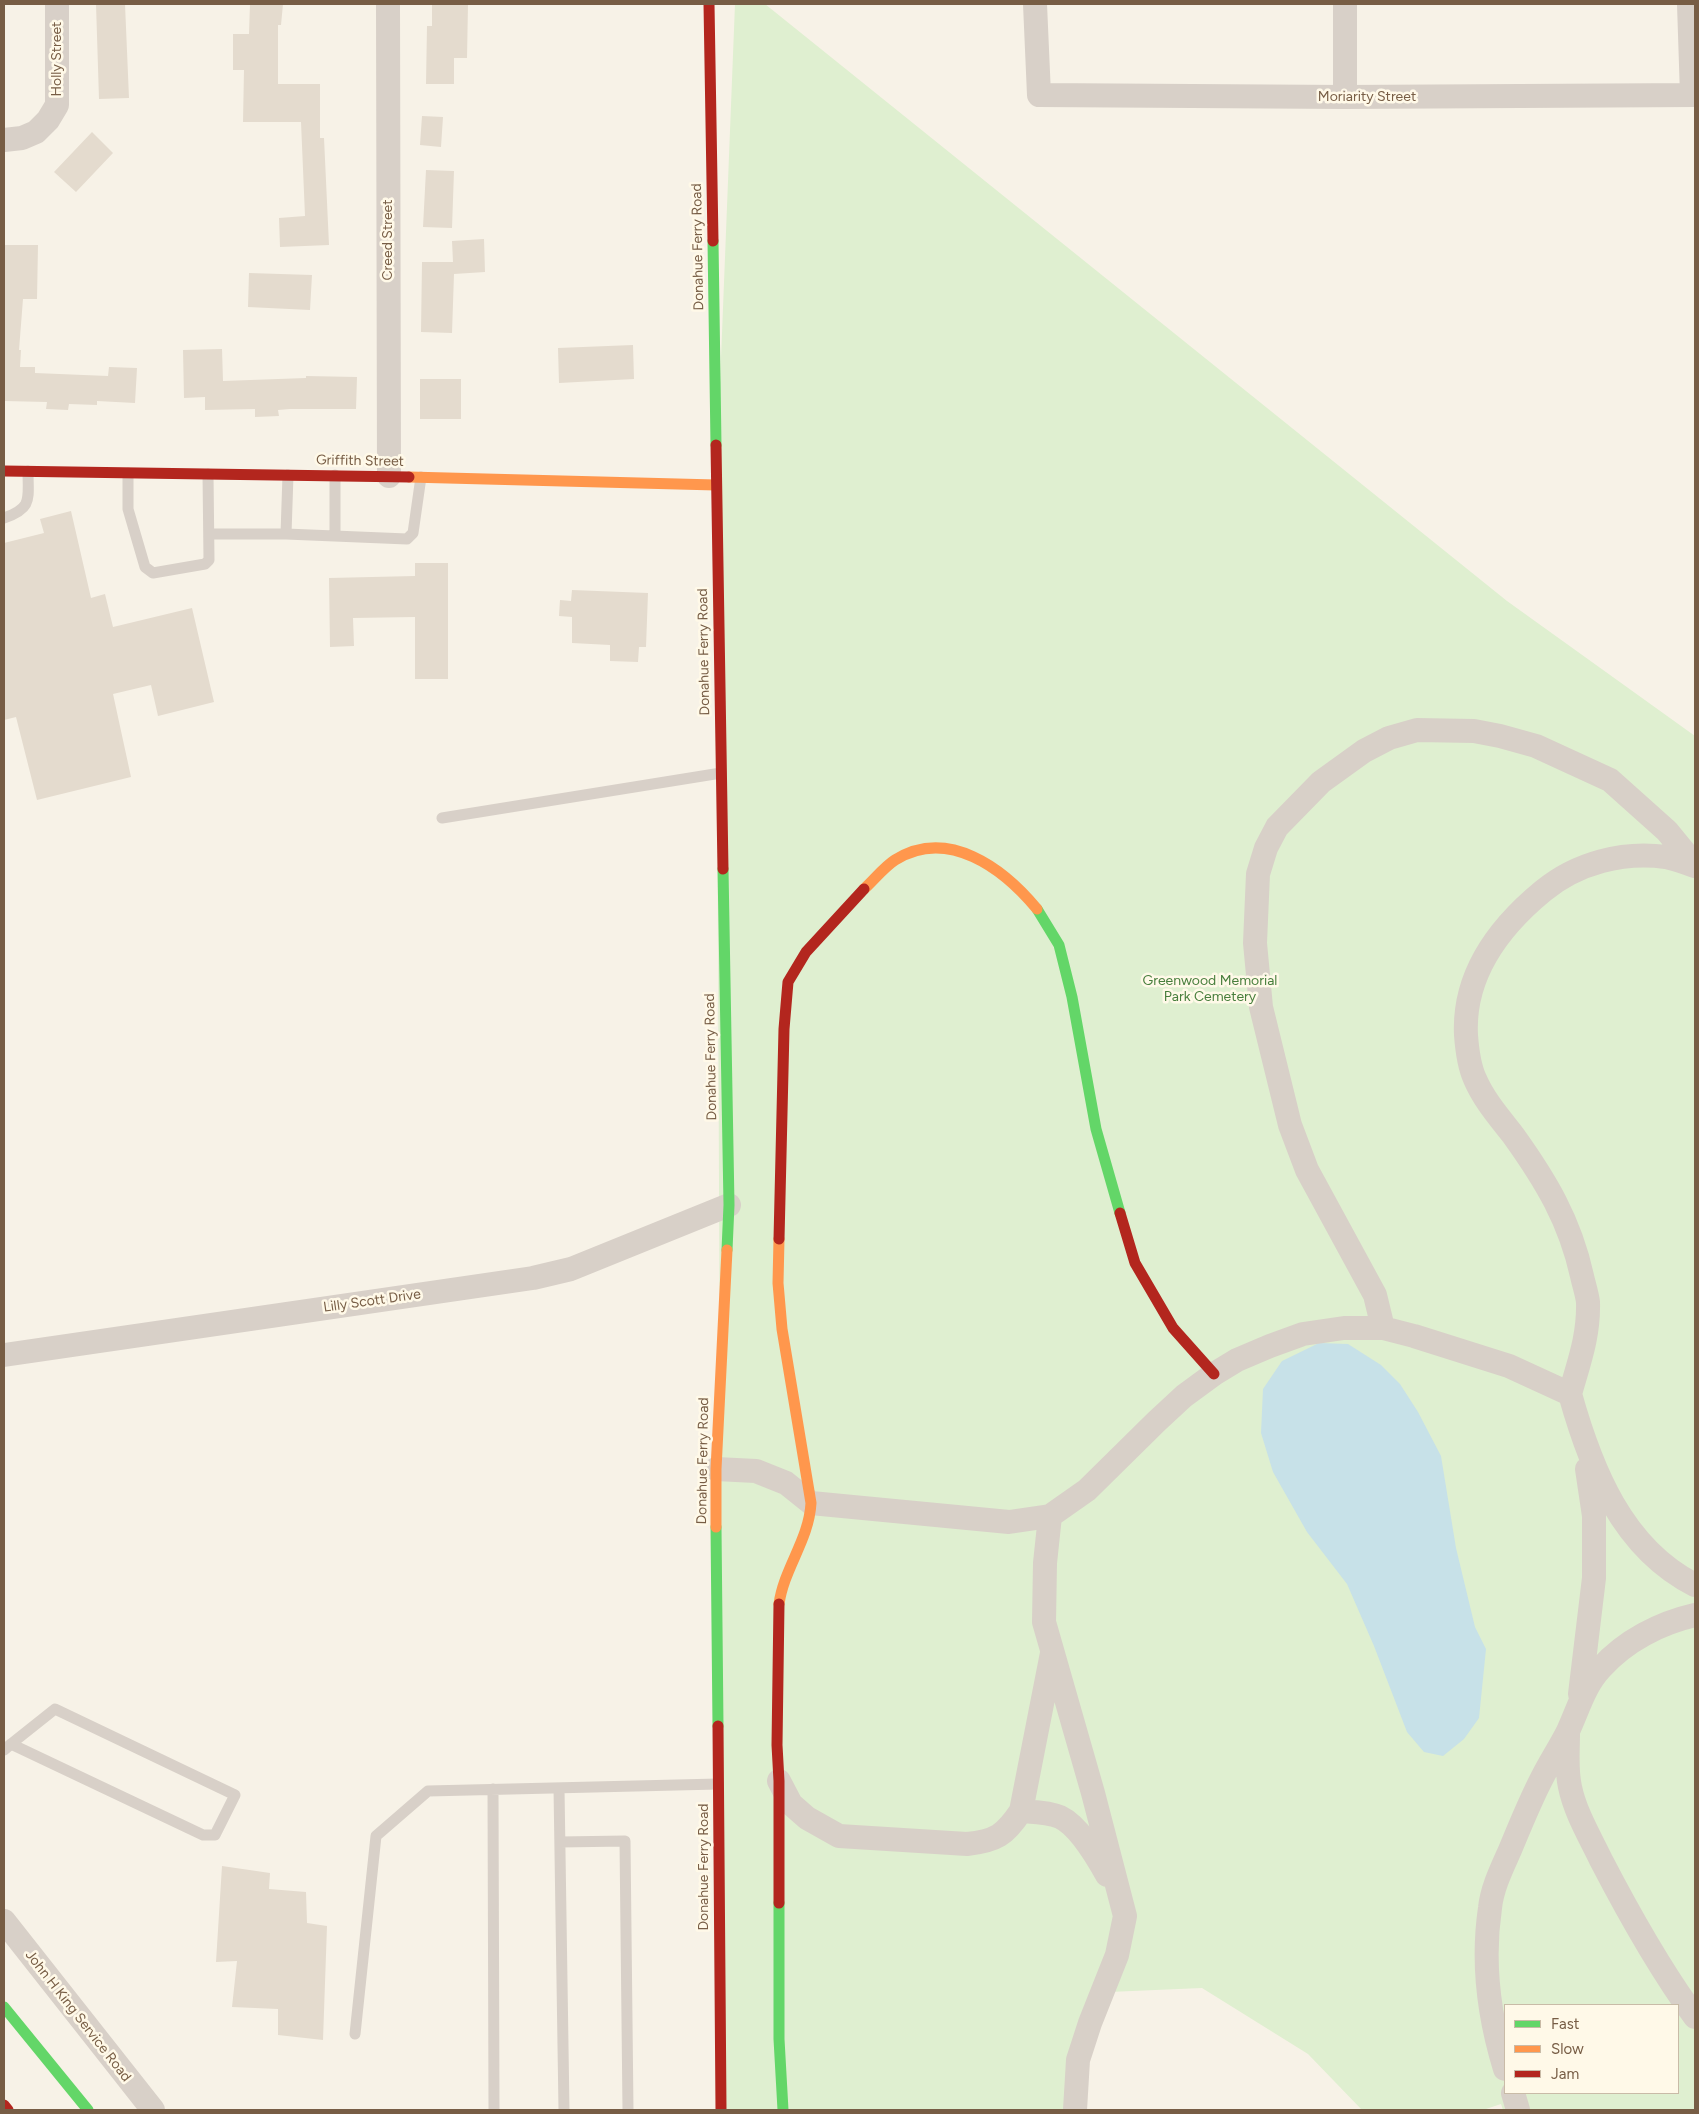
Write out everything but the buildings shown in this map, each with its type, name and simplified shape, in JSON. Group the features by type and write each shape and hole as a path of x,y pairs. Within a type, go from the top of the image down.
{"main road":[{"name":"Donahue Ferry Road","path":"709,4 729,1205 716,1469 721,2110"},
{"name":"Griffith Street","path":"4,471 389,476 716,485"},
{"path":"783,2110 779,2039 779,1781 777,1745 780,1651 779,1606 783,1583 807,1535 811,1518 811,1503 782,1330 778,1283 784,1029 788,982 806,952 865,888 895,860 926,847 947,848 978,858 1008,878 1036,908 1058,945 1072,997 1096,1129 1135,1263 1173,1328 1214,1374"},
{"path":"4,2007 88,2110"},
{"path":"4,2105 8,2110"}],"street":[{"name":"Holly Street","path":"4,140 22,138 36,132 48,120 57,106 57,4"},
{"name":"Creed Street","path":"388,4 389,476"},
{"name":"Moriarity Street","path":"1035,4 1039,95 1345,98 1694,95"},
{"path":"1345,4 1345,98"},
{"path":"1689,4 1694,95"},
{"path":"1383,1328 1375,1295 1308,1170 1290,1125 1261,1007 1255,943 1258,874 1266,848 1278,827 1321,782 1364,751 1389,738 1417,730 1474,731 1536,746 1610,780 1667,831 1695,865"},
{"path":"1695,865 1668,858 1640,855 1610,858 1581,868 1556,881 1508,923 1488,949 1473,981 1465,1016 1467,1048 1474,1078 1487,1103 1552,1192 1578,1256 1588,1301 1586,1340 1570,1394 1583,1440 1603,1487 1621,1518 1664,1566 1695,1585"},
{"name":"Lilly Scott Drive","path":"4,1355 533,1278 571,1269 729,1205"},
{"path":"716,1469 756,1471 786,1483 811,1503 1008,1522 1050,1516 1087,1490 1157,1420 1184,1396 1214,1374 1237,1360 1270,1346 1304,1334 1344,1328 1383,1328 1453,1348 1509,1366 1570,1394"},
{"path":"1504,2064 1490,2009 1487,1979 1487,1936 1490,1905 1502,1870 1526,1813 1542,1777 1569,1729 1578,1703 1594,1578 1594,1516 1583,1440"},
{"path":"1050,1516 1043,1596 1044,1622 1053,1648 1125,1916 1117,1955 1090,2023 1078,2060 1075,2110"},
{"path":"1578,1703 1599,1669 1618,1650 1648,1632 1695,1615"},
{"path":"779,1781 791,1804 806,1818 830,1832 846,1837 967,1844 984,1843 996,1838 1009,1828 1021,1811 1053,1648"},
{"path":"1569,1729 1567,1758 1570,1787 1591,1840 1644,1939 1695,2016"},
{"path":"1021,1811 1040,1812 1061,1818 1080,1834 1096,1854 1110,1880 1125,1916"},
{"name":"John H King Service Road","path":"4,1921 153,2110"},
{"path":"1513,2094 1518,2110"}],"lane":[{"path":"4,518 25,508 28,501 28,471"},
{"path":"128,473 128,509 145,567 152,573 205,564 209,560 208,474"},
{"path":"286,534 288,475"},
{"path":"334,475 335,536"},
{"path":"209,534 286,534 407,539 414,533 421,477"},
{"path":"442,818 721,773"},
{"path":"55,1709 235,1796 215,1835 203,1835 7,1747 55,1709"},
{"path":"355,2034 376,1836 428,1791 718,1784"},
{"path":"560,1788 564,2110"},
{"path":"493,1789 494,2110"},
{"path":"560,1842 625,1842 628,2110"}],"green space":[{"name":"Greenwood Memorial Park Cemetery","path":"735,4 765,4 1507,601 1695,736 1695,2110 1503,2110 1501,2104 1483,2110 1362,2110 1308,2054 1202,1988 1109,1992 1087,2053 1083,2110 723,2110 716,485"}],"water":[{"path":"1319,1343 1348,1344 1381,1365 1400,1384 1418,1412 1441,1456 1456,1548 1475,1627 1486,1649 1479,1718 1464,1739 1443,1756 1424,1752 1407,1732 1374,1646 1347,1584 1307,1532 1273,1472 1261,1433 1263,1389 1282,1361"}],"traffic: fast":[{"path":"713,241 716,445"},
{"path":"723,869 729,1205 727,1250"},
{"path":"1037,909 1059,945 1072,997 1096,1129 1120,1213"},
{"path":"716,1527 718,1726"},
{"path":"779,1903 779,2039 783,2110"},
{"path":"4,2007 88,2110"}],"traffic: slow":[{"path":"409,477 716,485"},
{"path":"864,889 895,860 915,851 935,848 954,850 973,857 1008,879 1037,909"},
{"path":"779,1239 778,1283 782,1329 811,1503 806,1529 786,1578 779,1604"},
{"path":"716,1527 716,1469 727,1250"}],"traffic: jam":[{"path":"709,4 713,241"},
{"path":"716,445 723,869"},
{"path":"4,471 409,477"},
{"path":"779,1239 784,1029 788,982 806,952 864,889"},
{"path":"1120,1213 1135,1263 1173,1328 1214,1374"},
{"path":"779,1604 777,1745 779,1781 779,1903"},
{"path":"718,1726 721,2110"},
{"path":"4,2105 8,2110"}]}
